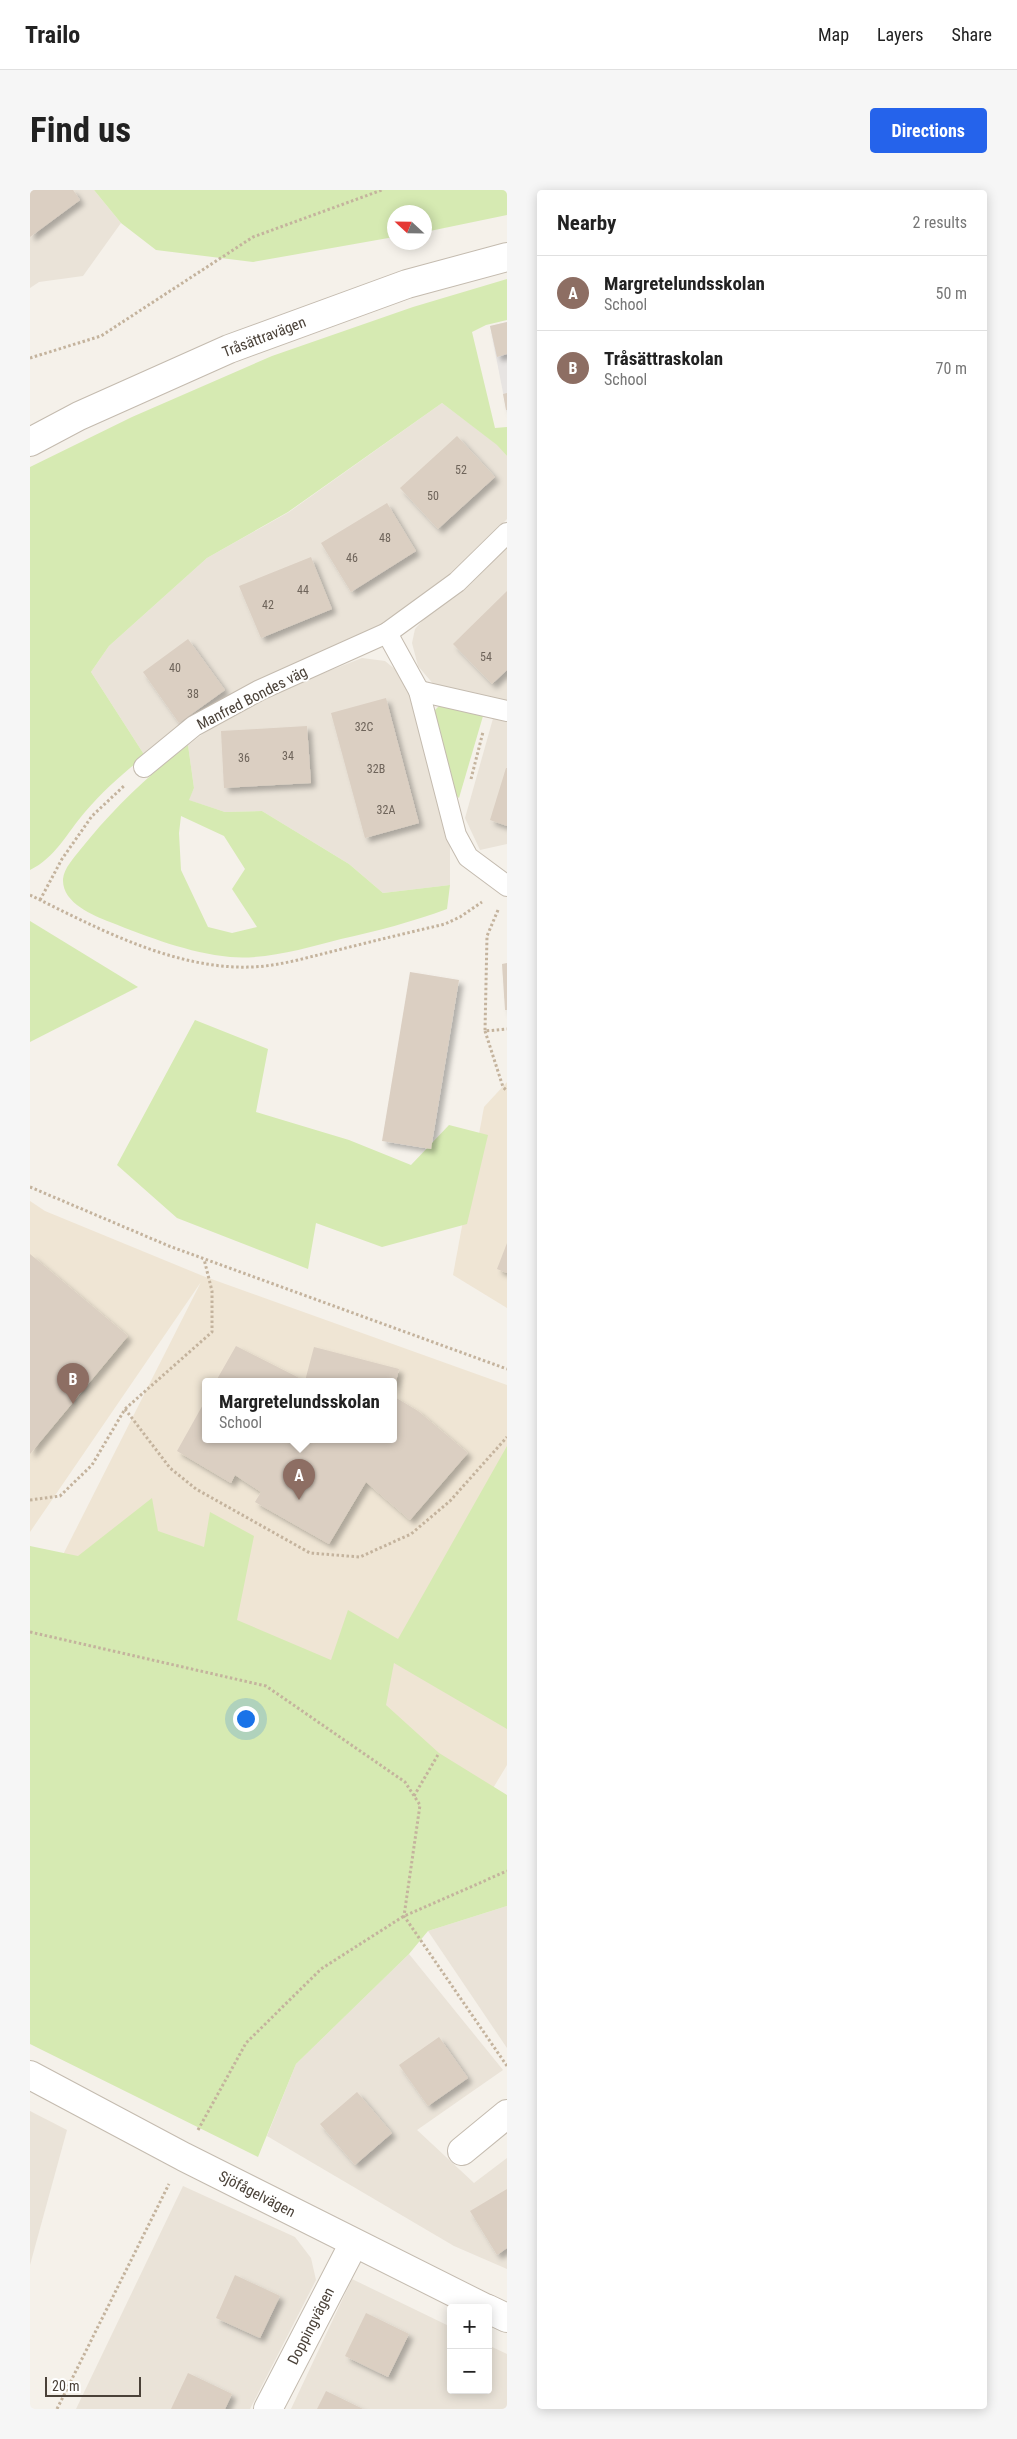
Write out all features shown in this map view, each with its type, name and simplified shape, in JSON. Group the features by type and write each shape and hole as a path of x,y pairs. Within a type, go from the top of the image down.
{"street":[{"name":"Tråsättravägen","path":"30,442 79,416 229,349 407,284 507,257"},
{"name":"Sjöfågelvägen","path":"30,2075 184,2157 479,2304"},
{"path":"462,2151 507,2114"},
{"name":"Doppingvägen","path":"268,2409 354,2243"},
{"name":"Sjöfågelvägen","path":"492,2310 507,2318"}],"lane":[{"name":"Manfred Bondes väg","path":"144,767 194,726 243,699 387,634 457,582 507,533"},
{"path":"387,634 419,690 456,835 468,857 507,886"},
{"path":"419,690 498,709"}],"path":[{"path":"30,358 101,336 253,237 382,190"},
{"path":"470,780 498,709"},
{"path":"40,900 62,859 92,816 144,767"},
{"path":"30,895 99,930 168,954 214,964 252,967 286,962 445,924 460,917 507,886"},
{"path":"507,886 488,936 485,1031 503,1087 507,1091"},
{"path":"485,1031 507,1029"},
{"path":"30,1187 204,1259 507,1369"},
{"path":"30,1500 60,1496 67,1490 92,1465 125,1409 212,1332 212,1291 204,1259"},
{"path":"125,1409 170,1468 196,1489 310,1553 360,1557 411,1534 450,1501 507,1437"},
{"path":"30,1632 266,1686 405,1782 420,1806 404,1916 507,2066"},
{"path":"414,1796 439,1754"},
{"path":"57,2409 184,2157 246,2043 321,1970 404,1916 507,1871"}],"shaded area":[{"path":"30,190 94,190 121,223 83,276 39,282 30,288"},
{"path":"507,322 507,413 490,326"},
{"path":"442,403 498,445 507,456 507,519 456,571 406,611 145,756 91,672 109,646 207,558 289,512"},
{"path":"507,543 507,702 435,686 418,666 412,643 415,629 424,619 462,590"},
{"path":"362,658 385,661 406,678 450,842 450,885 383,893 349,864 262,811 225,812 188,800 194,788 188,745 220,721 262,697"},
{"path":"494,715 507,718 507,844 480,850 465,818"},
{"path":"507,1082 507,1308 453,1275 484,1107"},
{"path":"30,1201 45,1211 203,1276 507,1385 507,1765 486,1800 33,1614 201,1282 30,1532"},
{"path":"507,1906 507,2048 428,1931"},
{"path":"409,1954 503,2070 417,2130 474,2183 507,2158 507,2269 454,2246 267,2136 296,2064"},
{"path":"30,2111 67,2130 30,2265"},
{"path":"183,2186 295,2237 311,2258 316,2280 250,2409 76,2409"},
{"path":"352,2279 447,2325 447,2394 492,2394 492,2347 507,2354 507,2409 291,2409"}],"green space":[{"path":"94,190 507,190 507,215 432,231 432,205 387,205 387,238 253,262 156,250 121,223"},
{"path":"507,279 507,320 486,325 472,332 495,428 507,427 507,456 497,445 442,403 288,512 207,558 109,646 91,672 145,756 99,797 47,859 30,870 30,467 132,417 272,356 413,307"},
{"path":"440,705 480,713 483,716 459,798 454,794 433,719 435,710"},
{"path":"188,745 194,788 189,800 225,812 262,811 349,864 383,893 450,885 447,909 394,926 300,949 258,957 230,957 199,952 169,944 87,912 73,901 64,887 63,879 67,867 117,807","holes":["181,816 224,836 245,869 232,889 257,927 232,933 208,927 181,870 179,833"]},
{"path":"30,921 138,987 30,1042"},
{"path":"195,1020 268,1049 256,1112 349,1140 411,1165 449,1125 488,1135 467,1224 382,1247 316,1223 308,1269 177,1218 117,1165"},
{"path":"507,1446 507,1729 394,1663 386,1705 439,1753 507,1795 507,1906 428,1931 409,1954 296,2064 258,2157 30,2044 30,1546 78,1556 152,1498 158,1531 204,1547 210,1512 254,1536 237,1620 331,1660 348,1610 398,1639"}],"building":[{"path":"30,190 73,190 80,200 30,237"},
{"path":"507,322 507,354 497,357 490,326"},
{"path":"507,393 507,410 506,410 503,394"},
{"path":"457,436 495,477 438,529 400,488"},
{"path":"387,503 416,551 351,592 321,543"},
{"path":"311,557 332,609 261,638 239,586"},
{"path":"507,591 507,670 492,684 453,644"},
{"path":"188,639 225,690 179,723 143,672"},
{"path":"386,698 419,823 365,838 331,713"},
{"path":"307,726 311,783 224,788 221,731"},
{"path":"507,768 507,826 490,820"},
{"path":"507,963 507,1010 505,1010 502,964"},
{"path":"410,972 459,980 431,1149 382,1141"},
{"path":"507,1243 507,1273 497,1269"},
{"path":"30,1254 128,1336 30,1454"},
{"path":"236,1346 299,1378 218,1378"},
{"path":"314,1347 399,1369 397,1378 306,1378"},
{"path":"397,1398 418,1411 468,1453 410,1520 366,1482 329,1544 255,1502 261,1492 235,1475 231,1483 177,1451 202,1406 202,1443 397,1443"},
{"path":"439,2037 468,2078 428,2106 399,2065"},
{"path":"357,2092 392,2133 355,2165 320,2124"},
{"path":"507,2189 507,2248 497,2255 470,2211"},
{"path":"235,2275 280,2296 260,2338 216,2318"},
{"path":"366,2313 409,2334 388,2377 345,2356"},
{"path":"188,2373 232,2394 225,2409 171,2409"},
{"path":"326,2391 363,2409 317,2409"}],"place":[{"name":"Tråsättraskolan","path":"73,1404"},
{"name":"Margretelundsskolan","path":"299,1500"}]}
